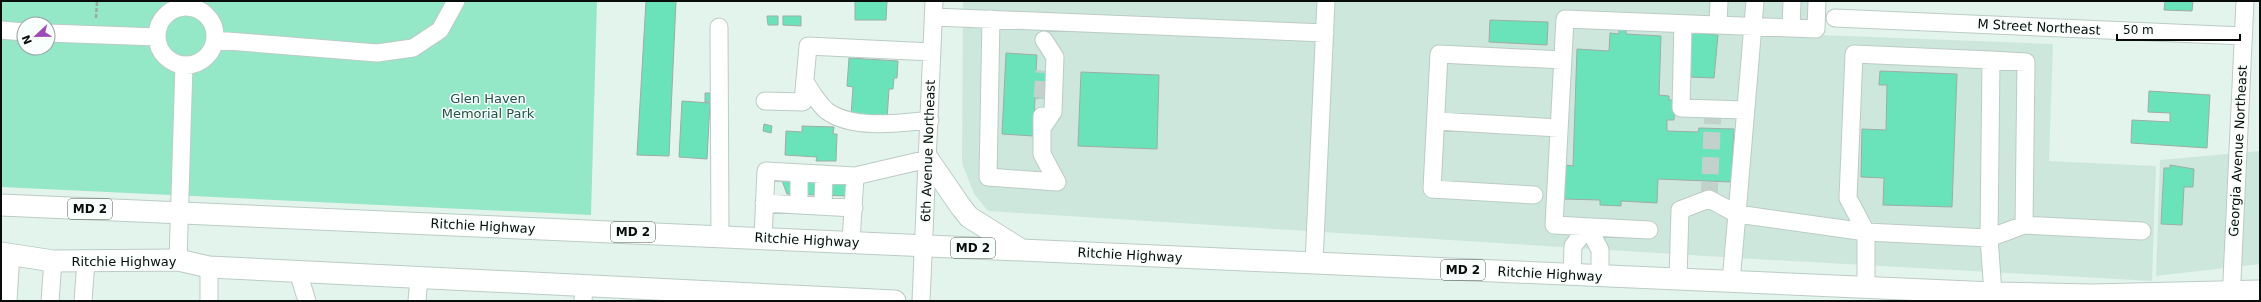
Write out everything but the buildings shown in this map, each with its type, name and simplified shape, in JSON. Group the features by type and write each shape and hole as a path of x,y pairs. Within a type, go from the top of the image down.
{"main road":[{"path":"928,159 961,207 969,216 1022,250"},
{"name":"Ritchie Highway","path":"1,205 1994,293 2231,297 2260,291"},
{"name":"Ritchie Highway","path":"6,253 53,261 86,262 178,260 209,267 419,278 583,293 895,301"}],"street":[{"path":"209,18 194,8 176,9 168,7 157,37 162,53 172,62 184,66 193,65 208,56 215,40 215,33 209,18 210,1"},
{"path":"215,40 377,53 413,48 440,30 456,1"},
{"path":"1314,263 1326,1"},
{"path":"1718,25 1719,1"},
{"path":"1731,282 1745,110 1754,27 1755,1"},
{"path":"1791,28 1792,1"},
{"path":"1649,230 1554,225 1565,19 1816,29 1817,1"},
{"name":"Georgia Avenue Northeast","path":"2231,297 2245,1"},
{"path":"934,9 991,19 1325,33"},
{"name":"6th Avenue Northeast","path":"921,301 934,9"},
{"name":"M Street Northeast","path":"1835,18 2243,36"},
{"path":"991,19 988,178 1057,182 1042,154 1042,98"},
{"path":"1043,21 1044,72"},
{"path":"1683,24 1681,108 1745,110"},
{"path":"719,27 720,236"},
{"path":"1,30 16,31"},
{"path":"56,33 157,37"},
{"path":"1042,128 1053,112 1055,58 1044,40"},
{"path":"765,101 803,102 808,46 932,52"},
{"path":"1534,194 1432,190 1439,54 1563,60"},
{"path":"1866,288 1866,232 1848,198 1854,54 2026,62 2024,225"},
{"path":"1991,60 1989,238 1994,293"},
{"path":"178,260 184,66"},
{"path":"805,82 827,111 848,120 879,124 930,120"},
{"path":"1436,121 1559,128"},
{"path":"763,238 766,171 855,176 928,159"},
{"path":"799,173 799,205"},
{"path":"823,206 824,174"},
{"path":"851,242 855,176"},
{"path":"1678,279 1680,210 1710,198 1737,214 1866,232 1989,238 2024,225 2142,231"},
{"path":"764,203 854,208"},
{"path":"1572,274 1573,246 1588,227"},
{"path":"1588,227 1600,250 1600,276"},
{"path":"6,253 8,301"},
{"path":"50,301 53,261"},
{"path":"83,301 86,262"},
{"path":"209,267 209,301"},
{"path":"298,272 307,301"},
{"path":"417,301 419,278"}],"shaded area":[{"path":"963,1 1823,1 1821,35 2053,44 2049,161 2156,166 2152,281 1737,258 988,211 974,194 962,163"},
{"path":"2260,151 2260,264 2156,276 2160,160"}],"green space":[{"name":"Glen Haven Memorial Park","path":"1,1 597,1 591,215 1,187"}],"tunnel":[{"path":"1042,98 1044,71"},
{"path":"1709,199 1713,109"}]}
